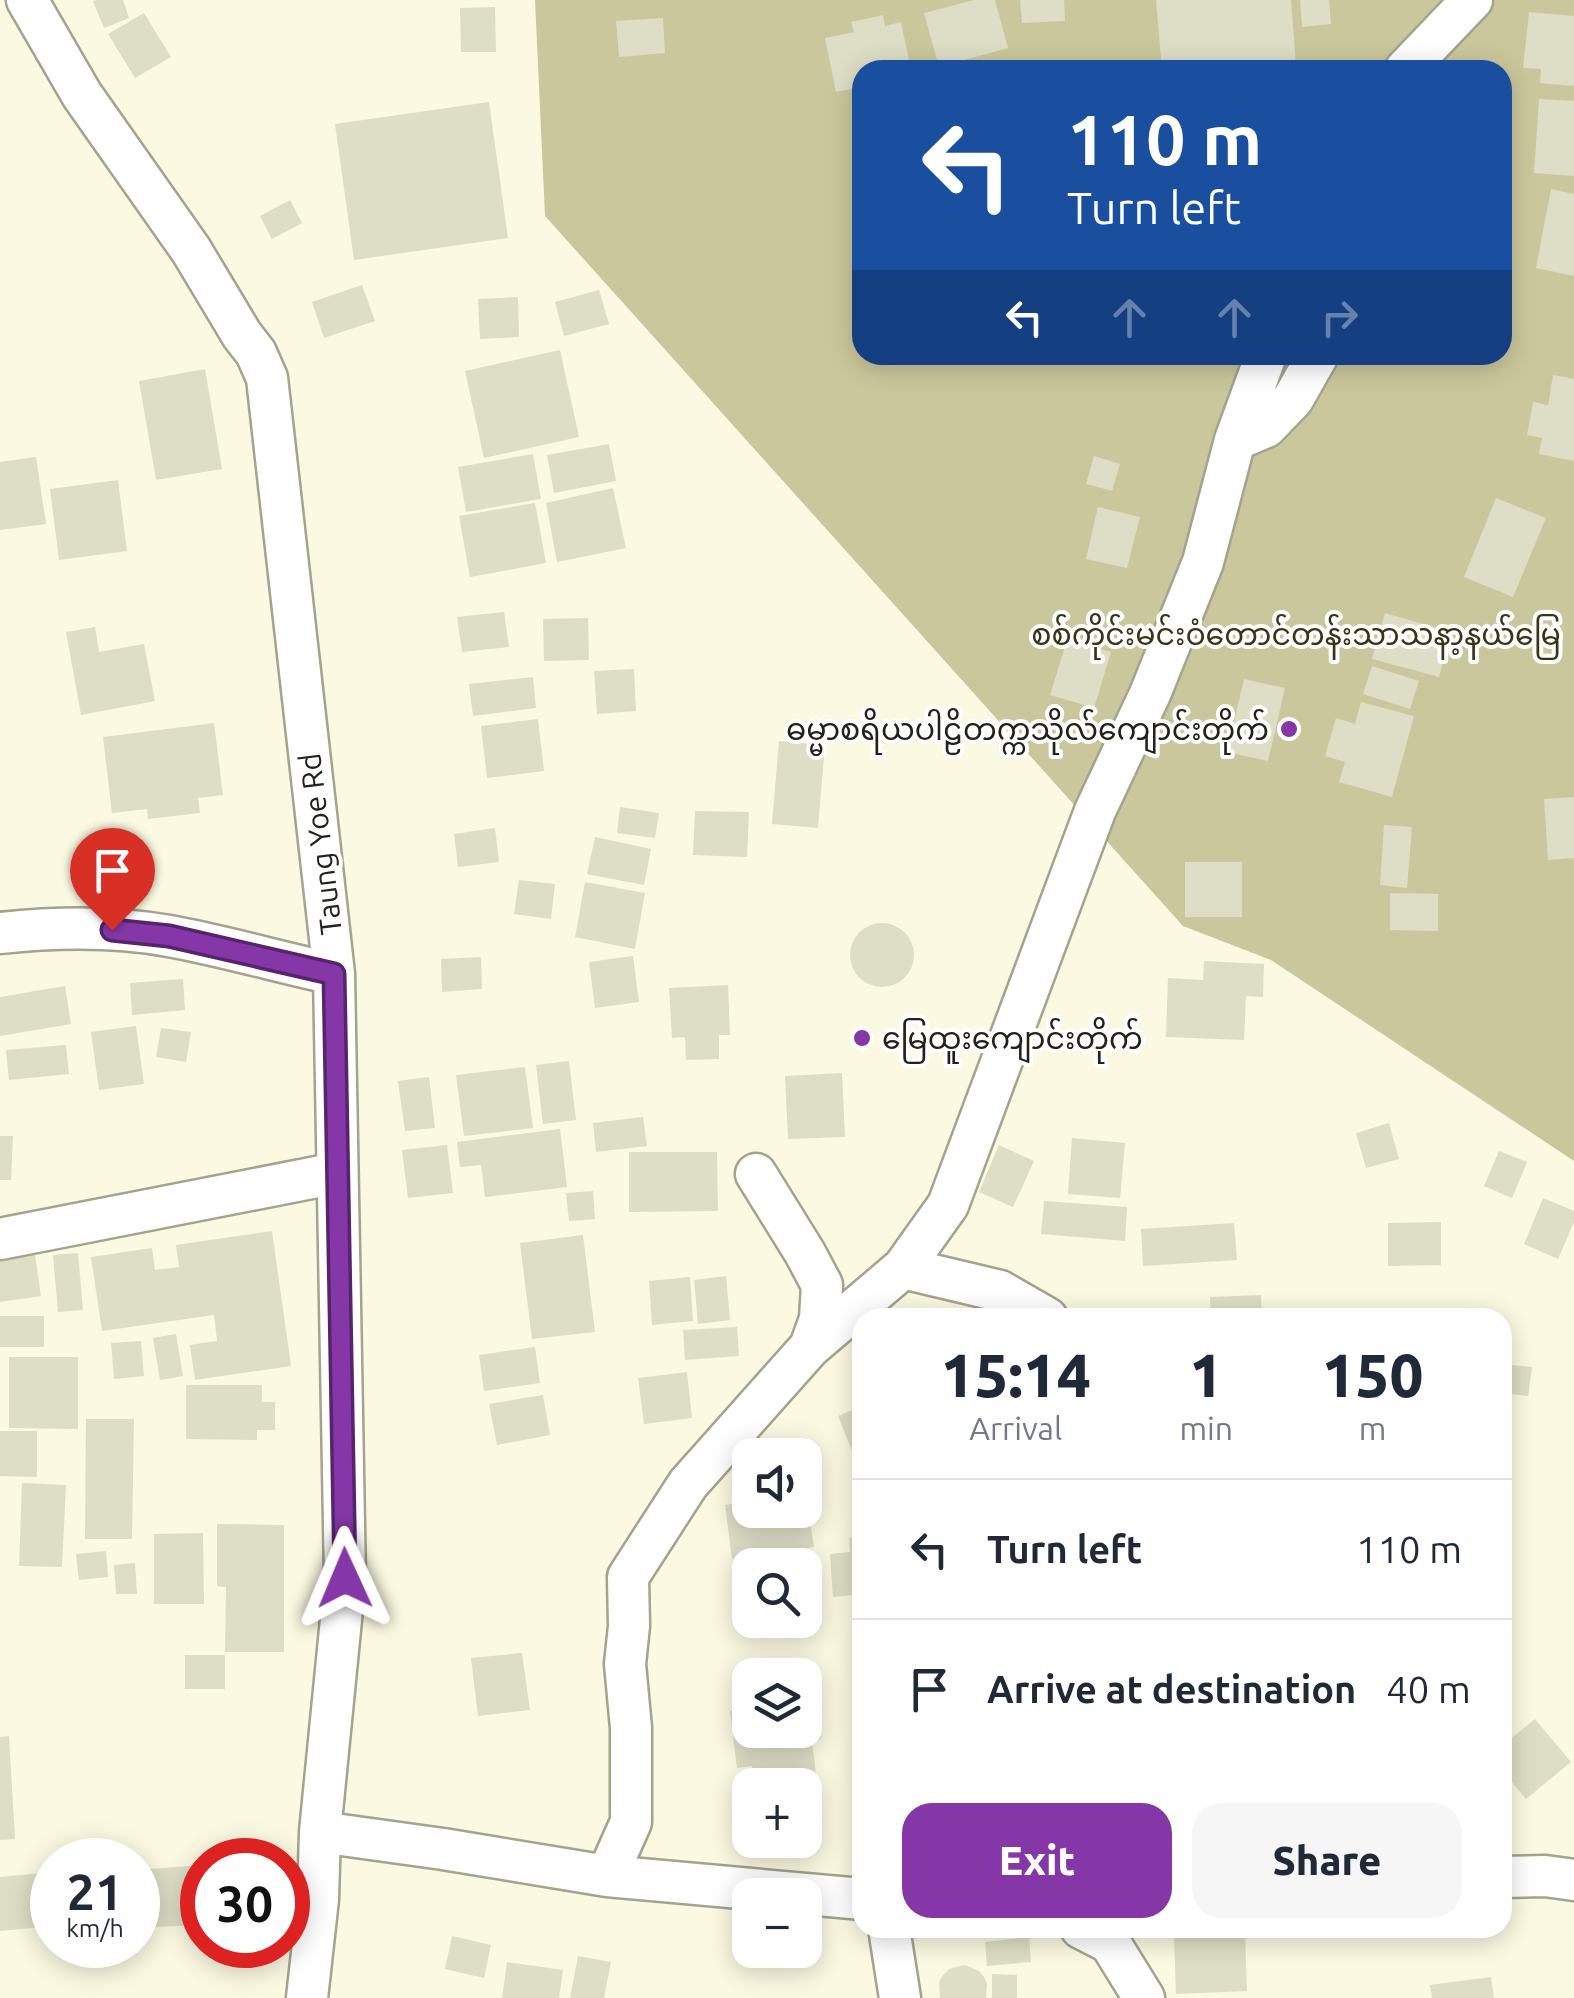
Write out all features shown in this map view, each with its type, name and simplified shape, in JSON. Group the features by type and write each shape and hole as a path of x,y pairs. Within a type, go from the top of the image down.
{"street":[{"name":"Taung Yoe Rd","path":"27,0 82,95 256,352 267,378 334,974 345,1578 307,1998"},
{"path":"1415,60 1472,0"},
{"path":"856,1308 903,1268 948,1204 1095,811 1150,694 1204,562 1235,440 1262,365"},
{"path":"1235,440 1266,427 1294,399 1313,365"},
{"path":"0,932 48,928 169,936 334,974"},
{"path":"0,1239 337,1173"},
{"path":"756,1174 822,1285 820,1319 810,1348"},
{"path":"903,1268 1000,1292 1029,1308"},
{"path":"607,1876 632,1822 631,1728 625,1664 628,1577 688,1484 810,1348 852,1312"},
{"path":"320,1832 607,1876 852,1898"},
{"path":"1512,1878 1574,1880"},
{"path":"891,1938 900,1998"},
{"path":"1101,1938 1110,1943 1144,1998"}],"green space":[{"name":"စစ်ကိုင်းမင်းဝံတောင်တန်းသာသနာ့နယ်မြေ","path":"535,0 1574,0 1574,1161 1271,960 1183,926 545,216"}],"building":[{"path":"123,0 129,18 104,28 93,1"},
{"path":"974,0 995,0 1008,48 964,60 937,60 924,13"},
{"path":"1020,0 1064,0 1065,21 1022,23"},
{"path":"1156,0 1291,0 1296,60 1161,60"},
{"path":"1300,0 1329,0 1331,24 1302,27"},
{"path":"495,7 496,52 461,52 460,8"},
{"path":"1529,12 1574,16 1574,86 1540,83 1541,69 1523,68"},
{"path":"144,13 171,57 135,78 108,34"},
{"path":"883,15 885,26 901,22 909,60 852,60 852,89 836,92 825,38 854,32 851,22"},
{"path":"663,18 665,53 619,57 616,21"},
{"path":"1539,99 1574,101 1574,176 1534,173"},
{"path":"489,102 508,238 354,260 335,124"},
{"path":"1551,189 1574,194 1574,276 1536,268"},
{"path":"290,200 302,223 272,239 260,216"},
{"path":"362,285 375,321 324,338 312,302"},
{"path":"599,290 609,324 564,336 555,302"},
{"path":"518,297 519,337 480,339 478,299"},
{"path":"560,350 579,437 484,458 465,371"},
{"path":"205,369 222,469 156,480 139,381"},
{"path":"1553,375 1574,379 1574,461 1539,454 1542,438 1527,435 1533,402 1548,405"},
{"path":"609,444 616,481 554,493 547,455"},
{"path":"533,454 541,499 466,512 458,467"},
{"path":"1094,456 1120,464 1112,491 1086,484"},
{"path":"36,457 46,524 0,530 0,462"},
{"path":"118,480 127,551 59,560 50,489"},
{"path":"613,488 626,548 557,562 546,503"},
{"path":"1496,498 1546,518 1513,597 1464,577"},
{"path":"535,503 546,563 470,577 459,516"},
{"path":"1098,507 1140,517 1127,568 1086,559"},
{"path":"504,612 509,647 462,652 457,617"},
{"path":"1385,613 1451,632 1439,677 1372,659"},
{"path":"588,618 589,660 544,661 543,619"},
{"path":"95,627 99,652 144,644 155,701 81,715 66,632"},
{"path":"1067,640 1111,652 1094,708 1050,695"},
{"path":"1372,666 1419,681 1410,709 1363,694"},
{"path":"634,669 636,711 597,714 594,671"},
{"path":"533,677 536,708 473,716 469,684"},
{"path":"1244,679 1285,688 1268,761 1227,752"},
{"path":"1361,702 1414,716 1392,797 1339,782 1345,762 1325,756 1336,718 1355,724"},
{"path":"538,719 544,771 487,778 481,726"},
{"path":"214,723 223,795 198,798 200,813 148,819 147,809 112,813 103,737"},
{"path":"779,741 825,745 818,828 772,824"},
{"path":"1574,797 1574,858 1548,860 1544,799"},
{"path":"620,807 659,813 655,838 617,833"},
{"path":"695,811 749,812 747,857 693,855"},
{"path":"1384,825 1412,827 1407,888 1380,885"},
{"path":"495,828 499,862 458,867 454,834"},
{"path":"595,837 651,849 644,885 587,874"},
{"path":"1185,862 1242,862 1242,917 1185,917"},
{"path":"519,880 555,884 551,919 514,914"},
{"path":"585,882 645,893 635,949 575,937"},
{"path":"1390,893 1438,894 1438,931 1390,930"},
{"path":"882,923 904,933 914,955 904,977 882,987 860,977 850,955 860,933"},
{"path":"633,956 639,1002 595,1008 589,962"},
{"path":"481,957 482,989 442,992 441,959"},
{"path":"1204,961 1264,964 1263,997 1246,996 1244,1040 1166,1037 1168,978 1203,980"},
{"path":"183,979 185,1010 132,1015 130,983"},
{"path":"728,985 730,1035 719,1035 719,1059 686,1060 685,1037 672,1038 669,988"},
{"path":"65,986 71,1024 0,1036 0,997"},
{"path":"136,1026 144,1084 99,1090 91,1032"},
{"path":"161,1028 191,1032 186,1062 156,1057"},
{"path":"66,1045 69,1074 9,1080 6,1050"},
{"path":"569,1061 576,1120 543,1124 536,1065"},
{"path":"525,1067 533,1128 464,1136 456,1075"},
{"path":"842,1073 845,1137 788,1139 785,1076"},
{"path":"429,1077 435,1128 405,1131 398,1081"},
{"path":"643,1117 647,1146 596,1152 593,1123"},
{"path":"1389,1123 1399,1159 1366,1168 1356,1133"},
{"path":"560,1129 567,1187 485,1197 481,1165 460,1167 457,1142"},
{"path":"0,1136 13,1136 11,1180 0,1180"},
{"path":"1072,1138 1125,1143 1120,1198 1068,1194"},
{"path":"447,1145 453,1193 408,1198 402,1150"},
{"path":"999,1145 1034,1161 1013,1207 979,1192"},
{"path":"1499,1151 1527,1162 1512,1198 1484,1186"},
{"path":"629,1152 717,1152 718,1211 629,1212"},
{"path":"593,1191 595,1219 569,1221 566,1193"},
{"path":"1543,1198 1574,1211 1574,1222 1558,1259 1524,1244"},
{"path":"1044,1201 1127,1207 1125,1241 1041,1234"},
{"path":"1441,1222 1441,1265 1388,1266 1388,1223"},
{"path":"1234,1223 1237,1260 1143,1266 1141,1229"},
{"path":"272,1231 291,1366 195,1380 190,1345 217,1341 214,1315 102,1331 91,1257 152,1248 155,1270 179,1267 176,1245"},
{"path":"583,1235 595,1332 532,1339 520,1243"},
{"path":"78,1253 83,1310 58,1312 53,1255"},
{"path":"35,1255 41,1296 0,1302 0,1259"},
{"path":"726,1276 730,1320 698,1324 694,1280"},
{"path":"690,1277 693,1321 652,1325 649,1281"},
{"path":"1261,1295 1262,1308 1211,1308 1210,1297"},
{"path":"0,1316 44,1316 44,1347 0,1347"},
{"path":"737,1327 739,1356 685,1360 683,1330"},
{"path":"176,1334 183,1376 160,1380 153,1338"},
{"path":"141,1341 144,1376 114,1379 111,1343"},
{"path":"535,1347 540,1383 484,1391 479,1355"},
{"path":"9,1357 78,1357 78,1429 9,1428"},
{"path":"1512,1365 1532,1367 1528,1396 1512,1394"},
{"path":"687,1372 692,1418 644,1424 638,1378"},
{"path":"186,1385 262,1385 262,1402 275,1402 275,1430 257,1430 257,1440 186,1439"},
{"path":"543,1395 550,1435 497,1445 489,1404"},
{"path":"852,1410 852,1451 838,1416"},
{"path":"86,1419 134,1419 132,1539 85,1539"},
{"path":"0,1431 37,1431 37,1477 0,1476"},
{"path":"22,1483 66,1485 62,1567 19,1566"},
{"path":"732,1504 732,1528 811,1528 814,1547 732,1548 732,1559 725,1505"},
{"path":"217,1524 284,1525 284,1652 225,1652 226,1587 217,1586"},
{"path":"203,1533 204,1604 154,1604 154,1534"},
{"path":"852,1538 852,1595 833,1597 830,1554 850,1552"},
{"path":"106,1551 108,1577 79,1580 76,1554"},
{"path":"135,1563 137,1594 116,1594 114,1565"},
{"path":"522,1653 530,1710 478,1716 471,1658"},
{"path":"185,1655 225,1655 225,1689 185,1689"},
{"path":"1535,1719 1571,1762 1526,1799 1512,1782 1512,1738"},
{"path":"9,1736 15,1839 0,1840 0,1737"},
{"path":"735,1748 813,1748 815,1768 737,1768"},
{"path":"180,1867 180,1926 160,1927 160,1868"},
{"path":"30,1874 30,1928 0,1931 0,1877"},
{"path":"452,1936 491,1945 484,1978 445,1969"},
{"path":"1029,1938 1031,1962 987,1966 985,1942"},
{"path":"1174,1938 1245,1938 1247,1991 1176,1994"},
{"path":"578,1956 611,1962 604,1998 570,1998"},
{"path":"507,1962 563,1970 559,1998 502,1998"},
{"path":"965,1965 984,1977 986,1998 940,1998 939,1982 943,1975"},
{"path":"992,1974 1017,1975 1017,1998 992,1998"},
{"path":"1491,1977 1494,1998 1432,1998 1430,1985"}],"place":[{"name":"ဓမ္မာစရိယပါဠိတက္ကသိုလ်ကျောင်းတိုက်","path":"1289,729"},
{"name":"မြေထူးကျောင်းတိုက်","path":"862,1038"}],"route":[{"path":"112,930 169,936 334,974 345,1578"}]}
